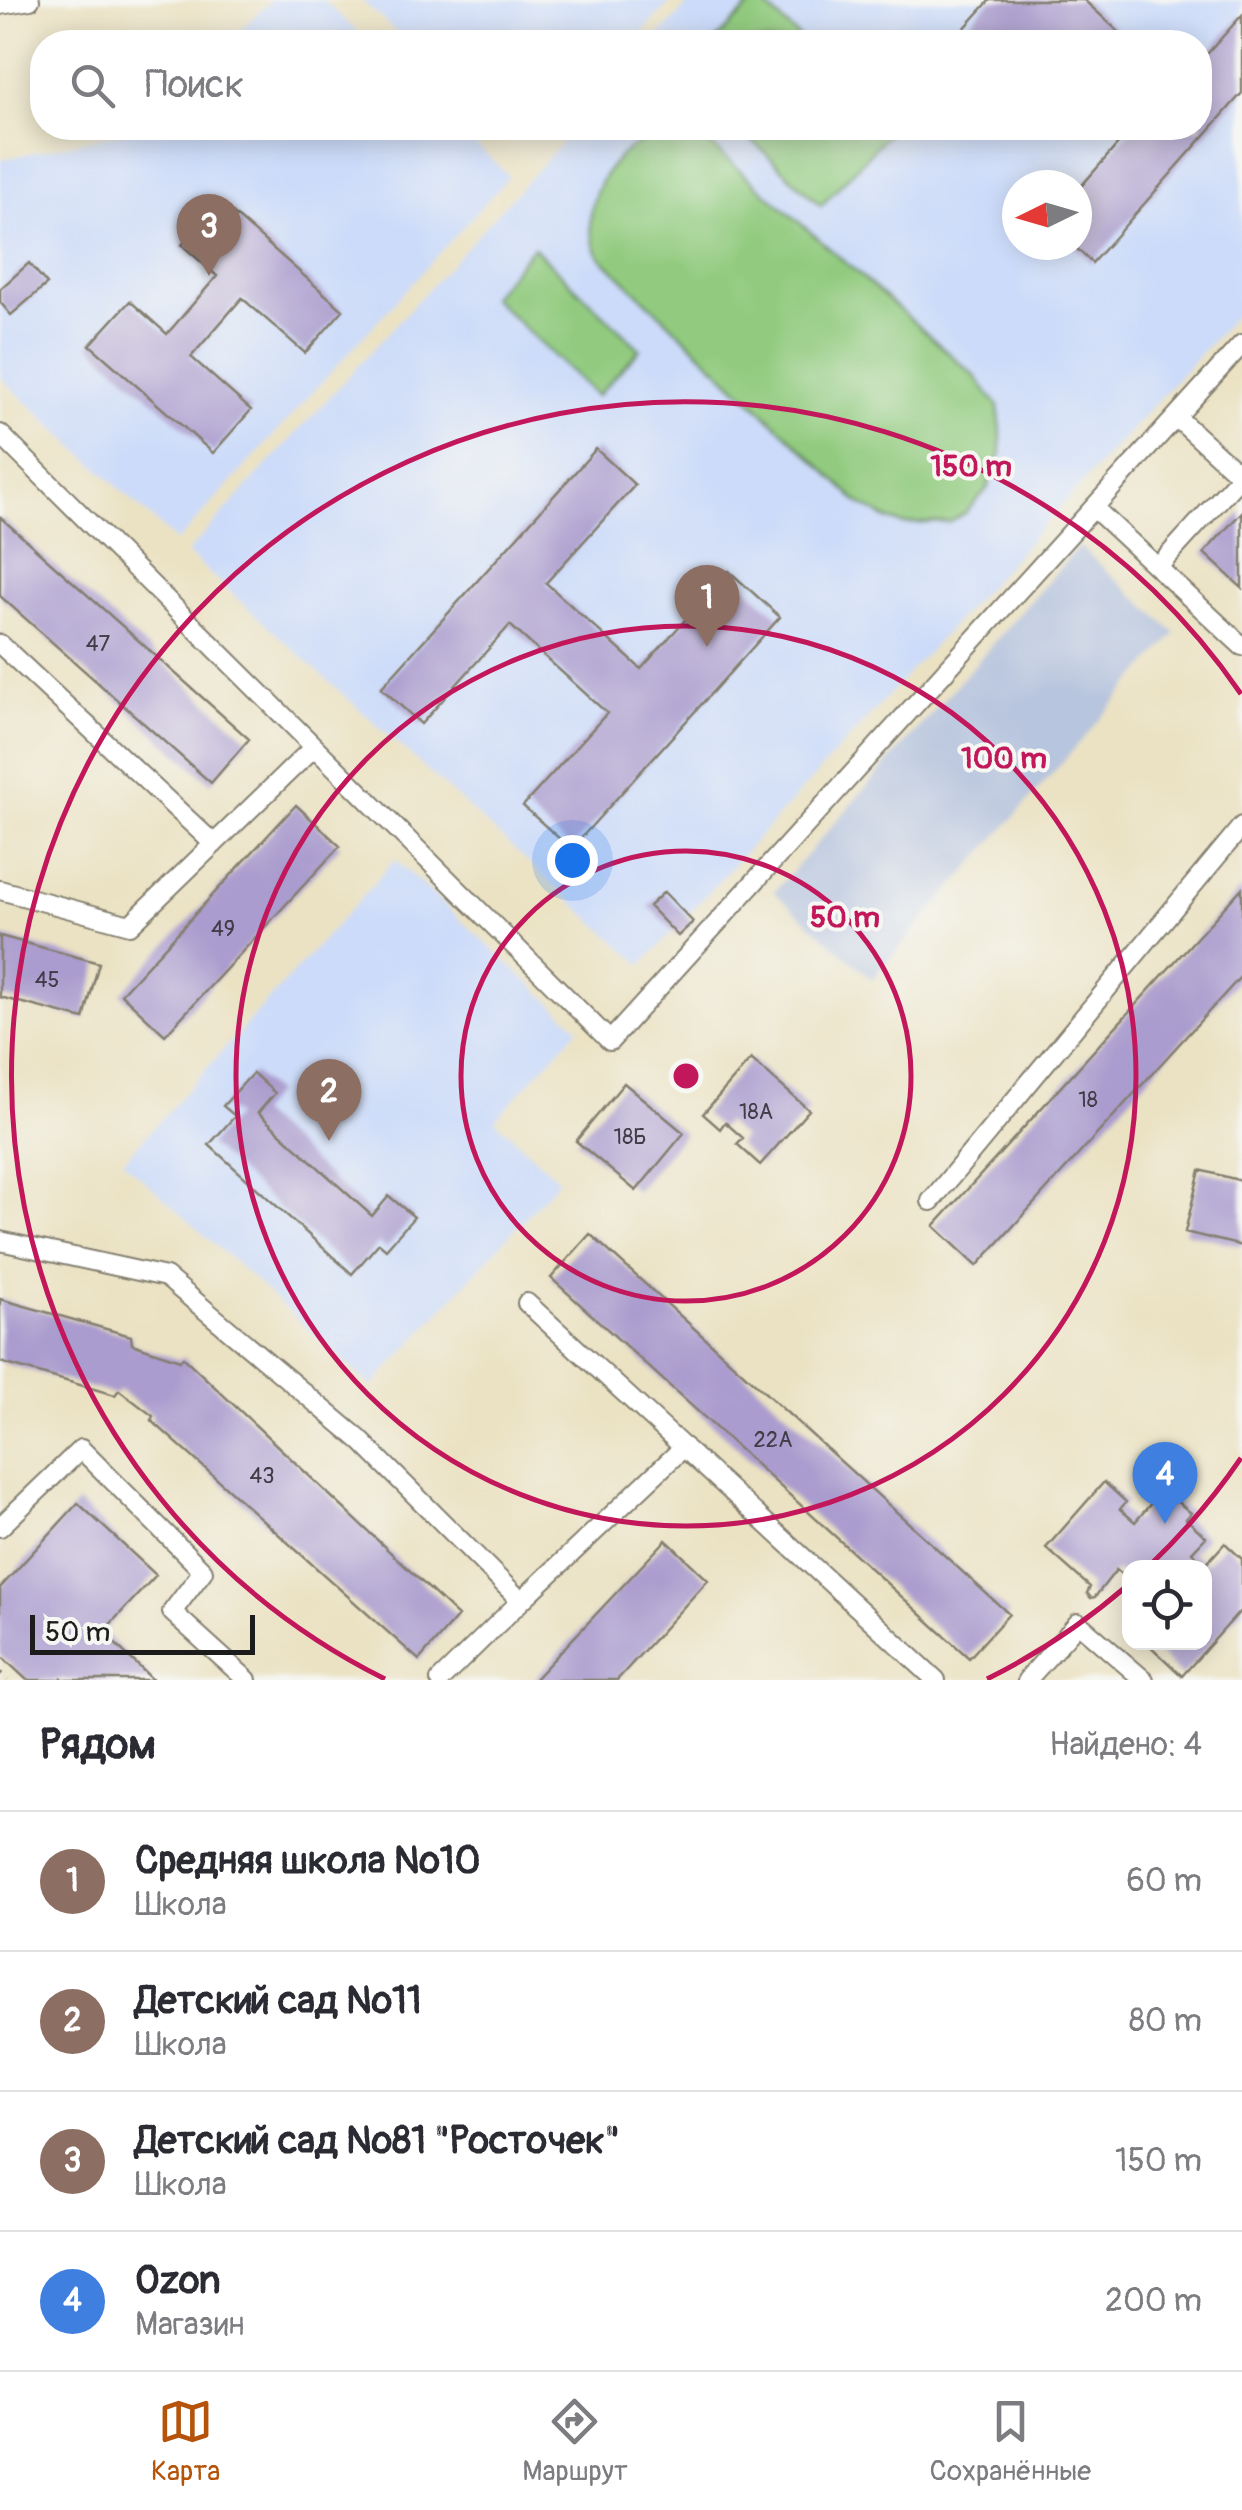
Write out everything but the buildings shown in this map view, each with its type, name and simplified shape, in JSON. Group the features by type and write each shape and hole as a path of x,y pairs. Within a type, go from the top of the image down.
{"lane":[{"path":"0,5 30,0"},
{"path":"0,434 610,1041 1242,344"},
{"path":"1158,567 1241,476 1176,417"},
{"path":"1094,508 1242,646"},
{"path":"0,644 214,844"},
{"path":"0,890 130,925 314,747"},
{"path":"931,1201 1242,826"},
{"path":"0,1241 166,1277 360,1440 521,1601"},
{"path":"528,1302 936,1680"},
{"path":"440,1680 684,1447"},
{"path":"0,1528 82,1449 203,1571 172,1612 247,1680"},
{"path":"1027,1680 1078,1623 1144,1680"}],"path":[{"path":"0,1673 8,1680"}],"shaded area":[{"path":"271,0 323,0 355,30 240,30"},
{"path":"361,0 672,0 644,30 394,30"},
{"path":"692,0 1242,0 1242,308 642,965 187,553 564,140 1212,140 1212,30 664,30"},
{"path":"89,140 471,140 509,176 177,542 0,377 0,160"},
{"path":"1079,546 1176,633 872,979 774,892"},
{"path":"395,860 579,1028 495,1120 559,1180 372,1387 123,1161"}],"green space":[{"path":"760,0 791,30 726,30"},
{"path":"697,140 710,144 974,375 998,406 1001,453 987,489 965,513 950,522 903,524 859,503 600,257 592,239 594,200 612,165 643,141"},
{"path":"752,140 882,140 821,206"},
{"path":"533,247 640,349 597,396 491,297"}],"place":[{"name":"Детский сад №81 \"Росточек\"","path":"209,276"},
{"name":"Средняя школа №10","path":"707,647"},
{"name":"Детский сад №11","path":"329,1141"},
{"name":"Ozon","path":"1165,1524"}]}
